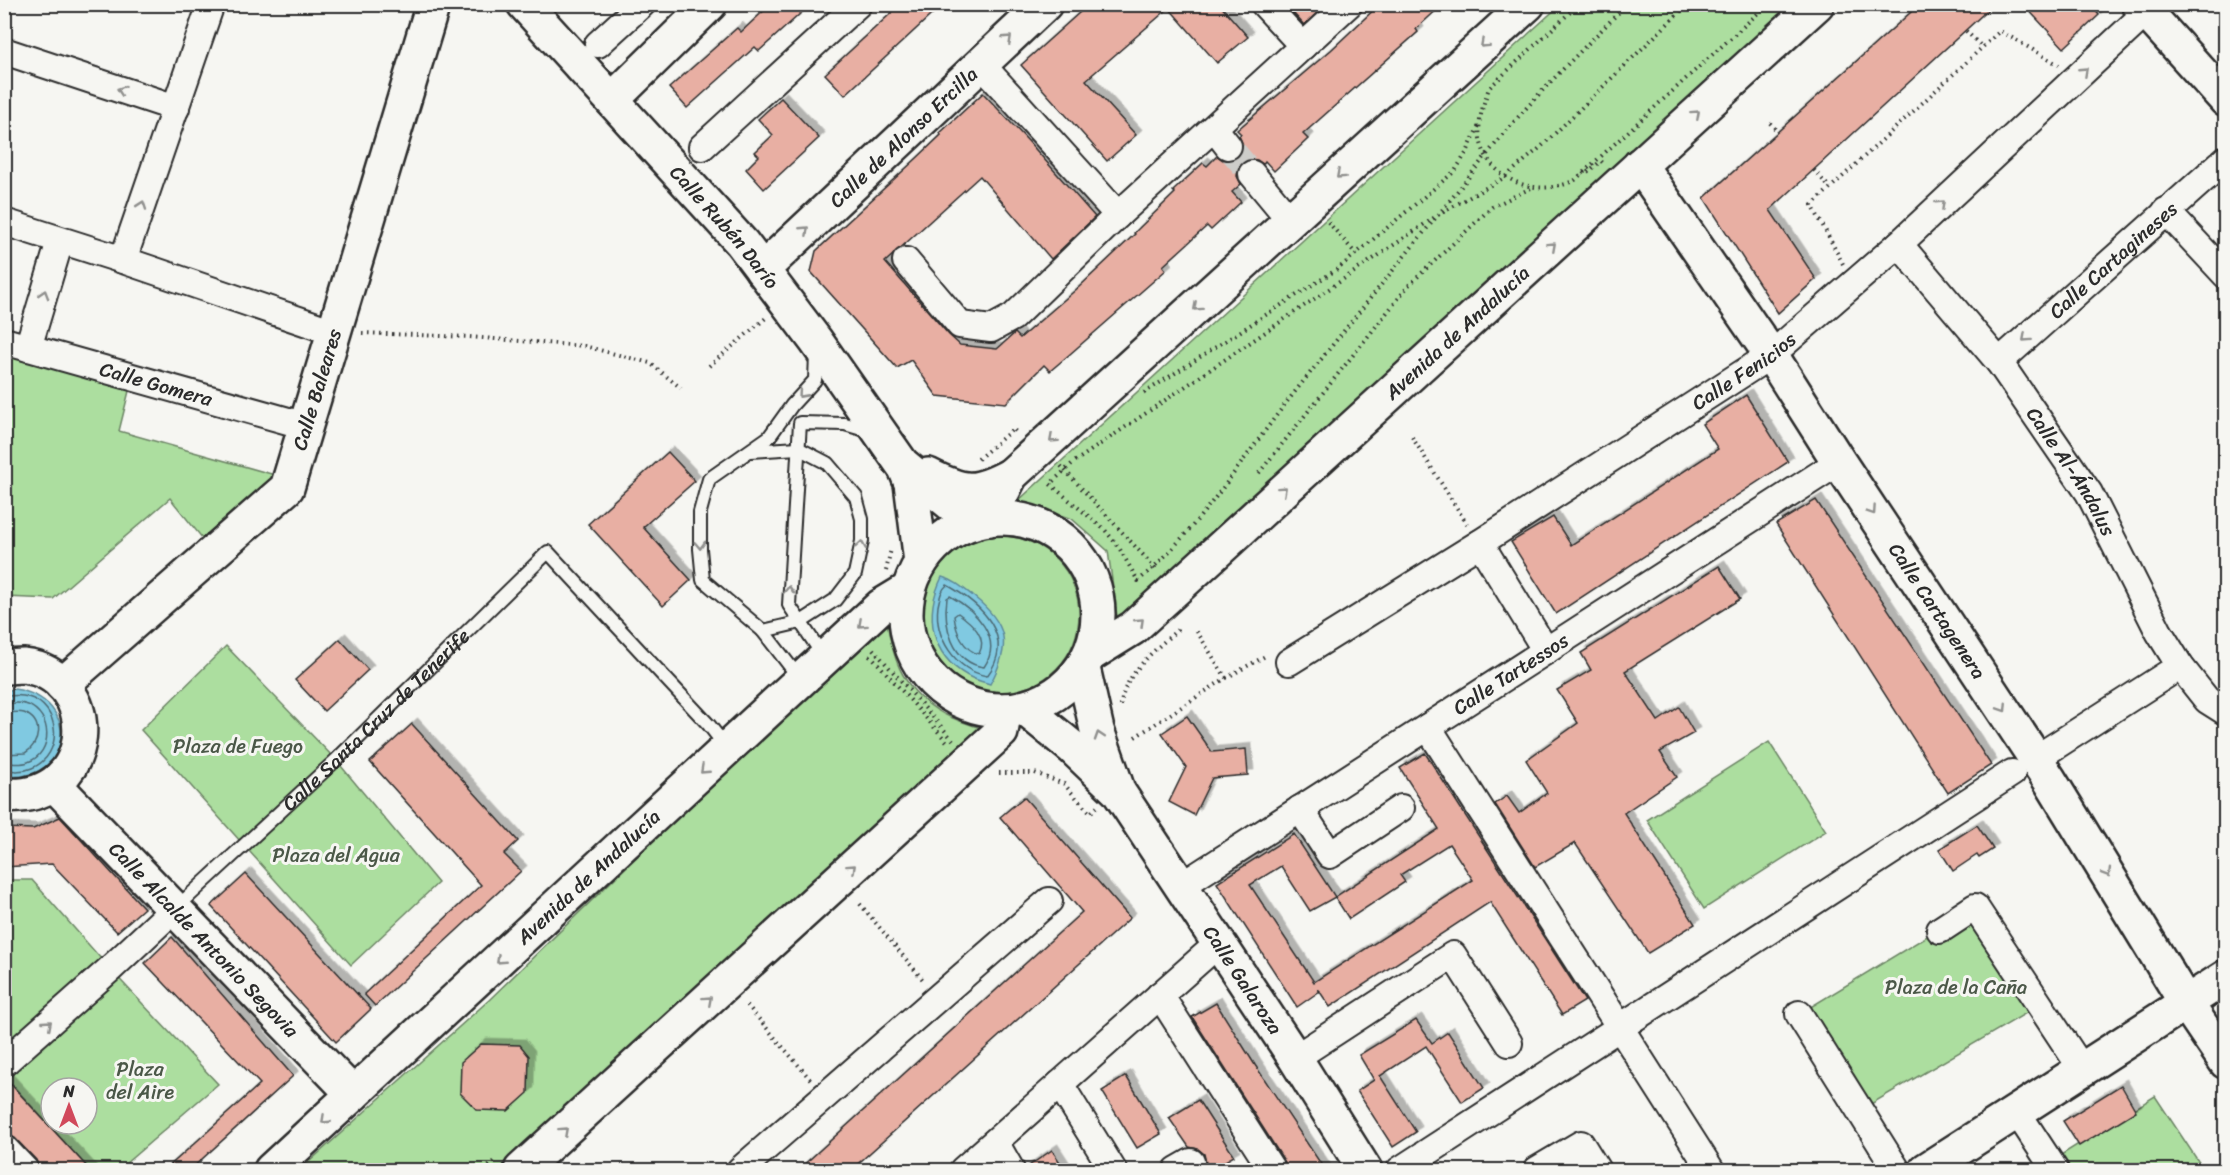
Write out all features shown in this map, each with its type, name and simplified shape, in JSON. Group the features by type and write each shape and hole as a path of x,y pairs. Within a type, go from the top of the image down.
{"street":[{"path":"123,260 211,4"},
{"name":"Calle Baleares","path":"62,685 287,488 306,426 346,333 433,4"},
{"name":"Calle Rubén Darío","path":"524,4 742,243 816,341 904,466 911,483 904,577"},
{"path":"598,44 642,4"},
{"path":"612,100 710,4"},
{"path":"702,147 858,4"},
{"name":"Calle de Alonso Ercilla","path":"762,270 1044,4"},
{"path":"1264,4 1303,46"},
{"path":"906,261 960,325 992,329 1013,316 1118,215 1221,137 1303,46 1349,4"},
{"path":"904,466 964,489 984,489 1011,475 1306,217 1528,4"},
{"name":"Avenida de Andalucía","path":"1087,661 1133,628 1817,4"},
{"path":"2143,8 2226,100"},
{"name":"Calle Fenicios","path":"1278,659 1474,535 1771,354 1899,244 2143,8"},
{"path":"4,51 176,108"},
{"path":"981,64 1118,215"},
{"name":"Calle Cartagineses","path":"1999,362 2226,159"},
{"name":"Calle Cartagenera","path":"1640,165 1771,354 1839,462 2049,779 2186,1002 2226,1062"},
{"path":"1252,174 1306,217"},
{"path":"2166,211 2226,275"},
{"path":"4,222 346,333"},
{"path":"16,344 60,241"},
{"name":"Calle Al-Ándalus","path":"1899,244 1999,362 2089,493 2159,632 2180,666 2207,700 2226,712"},
{"name":"Calle Gomera","path":"16,344 306,426"},
{"name":"Calle Tartessos","path":"1181,886 1839,462"},
{"name":"Calle Rubén Darío","path":"904,466 981,520"},
{"path":"981,520 1011,475"},
{"path":"1018,519 1046,528 1070,545 1088,568 1097,596 1099,625 1087,661 1057,693 1015,709 975,706 966,702 949,693 927,673 912,647 906,619 904,577 944,537 981,520 1018,519"},
{"path":"1474,535 1546,651"},
{"name":"Avenida de Andalucía","path":"271,1170 408,1046 881,606 904,577"},
{"name":"Calle Galaroza","path":"1087,661 1097,730 1118,791"},
{"path":"4,667 24,666 44,672 62,685 73,700 80,717 81,736 77,754 68,771 54,784 38,792 19,796 4,795"},
{"path":"2046,752 2180,666"},
{"path":"511,1163 993,739 1015,709"},
{"name":"Calle Galaroza","path":"1015,709 1073,748 1118,791 1295,1058 1365,1170"},
{"path":"1428,727 1619,1030 1711,1170"},
{"path":"1400,1170 2012,774"},
{"name":"Calle Alcalde Antonio Segovia","path":"54,784 353,1094"},
{"path":"1300,809 1330,855 1401,808"},
{"path":"740,1170 1049,901"},
{"path":"1940,930 1975,907 2082,1069"},
{"name":"Calle Santa Cruz de Tenerife","path":"4,1062 174,909"},
{"path":"963,1170 1219,943"},
{"path":"1295,1058 1453,955 1509,1043"},
{"path":"1926,1170 2226,977"},
{"path":"1160,995 1272,1170"},
{"path":"1799,1014 1898,1170"},
{"path":"1060,1084 1113,1170"},
{"path":"2017,1112 2055,1170"},
{"path":"995,1142 1011,1170"},
{"path":"1537,1170 1581,1144 1596,1170"},
{"path":"4,1148 25,1170"}],"lane":[{"path":"801,680 763,631 703,580 700,512 709,479 769,437 792,405 815,380 816,341"},
{"path":"825,658 789,605 800,423 845,424 883,436"},
{"path":"751,451 798,448 827,463 856,497 862,519 862,541 855,574 835,600 801,622 763,631"},
{"name":"Calle Santa Cruz de Tenerife","path":"174,909 336,760 548,552 728,748"}],"path":[{"path":"1142,395 1339,268 1455,171 1479,126 1489,88 1579,4"},
{"path":"1627,4 1520,115 1438,215 1273,419 1233,474 1154,567 1138,581 1118,546 1105,530 1050,484 1184,387 1438,215 1505,177 1542,147 1688,4"},
{"path":"1256,477 1409,285 1492,207 1531,188 1563,186 1575,180 1768,4"},
{"path":"1966,30 1982,47"},
{"path":"1845,268 1812,205 1982,47 2000,31 2063,67"},
{"path":"1770,123 1778,132"},
{"path":"1479,126 1481,143 1491,164 1509,180 1531,188"},
{"path":"1814,170 1830,188"},
{"path":"1306,217 1356,254"},
{"path":"710,366 786,301"},
{"path":"346,333 469,337 584,346 650,363 681,388"},
{"path":"971,465 1013,429 1024,440"},
{"path":"1412,437 1474,535"},
{"path":"1054,471 1070,458"},
{"path":"1061,466 1160,574"},
{"path":"893,539 887,570 904,577"},
{"path":"1196,630 1226,678"},
{"path":"870,645 956,744"},
{"path":"870,655 950,743 948,745"},
{"path":"1135,737 1226,678 1278,659"},
{"path":"860,904 938,998"},
{"path":"747,1005 825,1096"},
{"path":"484,1170 511,1163"}],"green space":[{"path":"1560,5 1794,5 1118,623 1108,551 1072,519 1018,501"},
{"path":"5,351 130,387 119,431 275,475 270,489 207,544 170,498 53,599 5,597"},
{"path":"1001,536 1031,542 1056,559 1073,584 1079,614 1073,644 1056,669 1031,686 1001,692 971,686 946,669 929,644 923,614 929,584 946,559 971,542"},
{"path":"886,615 895,657 914,691 943,714 989,731 508,1170 300,1170 489,1000"},
{"path":"226,646 336,760 438,883 351,965 141,730"},
{"path":"1769,742 1826,831 1704,909 1647,820"},
{"name":"Plaza del Aire","path":"4,880 32,880 110,969 218,1084 118,1170 90,1170 59,1136 99,1136 99,1076 39,1076 39,1114 5,1077"},
{"name":"Plaza de la Caña","path":"1975,907 2040,1005 1859,1111 1799,1014"},
{"path":"2155,1096 2204,1170 2072,1170 2061,1155"}],"water":[{"path":"942,577 954,582 985,606 1000,626 1004,646 1002,658 990,684 979,681 955,667 938,645 932,619 936,591"},
{"path":"14,689 36,696 52,708 60,723 61,739 56,755 45,767 27,775 5,776 5,691"}],"building":[{"path":"771,4 811,4 759,51 755,47 687,108 669,88 737,28 741,32"},
{"path":"901,4 943,4 845,95 825,74"},
{"path":"1089,4 1219,4 1248,37 1217,63 1169,8 1086,80 1136,135 1107,161 1021,65"},
{"path":"1285,4 1326,4 1304,25"},
{"path":"1380,4 1443,4 1416,29 1418,32 1303,134 1308,139 1274,171 1265,161 1263,164 1250,159 1242,163 1238,168 1237,176 1241,184 1232,192 1241,202 1211,230 1207,226 1163,266 1166,270 1070,354 1050,371 1044,365 1006,403 937,396 911,360 897,368 811,272 816,251 916,159 983,93 1095,217 1051,259 980,176 885,262 960,345 997,349 1015,333 1020,338 1079,287 1135,234 1175,193 1173,191 1203,163 1207,166 1217,156 1229,161 1238,157 1243,145 1239,136 1241,134 1237,130 1331,50"},
{"path":"1920,4 1994,4 1770,210 1816,279 1778,313 1704,198"},
{"path":"2023,4 2090,4 2099,15 2064,48"},
{"path":"781,98 819,138 764,189 746,169 759,156 755,152 773,135 758,119"},
{"path":"1746,395 1788,462 1556,614 1511,542 1553,517 1571,545 1718,449 1702,424"},
{"path":"668,452 695,481 643,527 691,580 663,606 588,524"},
{"path":"1816,500 1991,765 1948,793 1776,524"},
{"path":"1719,566 1740,599 1625,671 1658,721 1679,707 1694,733 1660,752 1677,777 1624,813 1695,924 1648,953 1575,843 1535,867 1495,804 1507,796 1519,813 1547,793 1526,760 1578,723 1557,690 1591,670 1581,653"},
{"path":"340,639 368,670 324,711 295,680"},
{"path":"1187,716 1212,752 1246,749 1248,775 1212,778 1194,815 1169,802 1186,767 1162,733"},
{"path":"412,724 518,841 504,854 521,871 375,1006 364,994 481,885 370,762"},
{"path":"1425,753 1585,1001 1562,1015 1490,902 1330,1007 1320,991 1297,1007 1217,883 1294,834 1335,897 1439,829 1400,768","holes":["1449,844 1473,880 1314,982 1250,885 1281,866 1310,911 1335,897 1349,919 1405,882 1400,875"]},
{"path":"1024,797 1130,918 851,1170 798,1170 1082,912 1000,817"},
{"path":"60,817 144,908 117,932 52,864 4,867 4,828 33,829"},
{"path":"1977,825 1993,849 1979,858 1977,855 1953,871 1939,849"},
{"path":"246,874 371,1009 336,1042 211,906"},
{"path":"172,937 293,1076 190,1170 165,1170 260,1084 145,963"},
{"path":"1216,1003 1325,1170 1287,1170 1285,1162 1192,1017"},
{"path":"1416,1020 1432,1043 1448,1032 1484,1088 1462,1102 1426,1046 1380,1076 1416,1132 1393,1147 1357,1091 1374,1080 1359,1055"},
{"path":"481,1044 520,1045 529,1056 528,1093 508,1111 477,1110 460,1093 461,1062"},
{"path":"1126,1076 1161,1134 1137,1148 1102,1091"},
{"path":"5,1078 39,1115 39,1136 59,1136 90,1170 40,1170 36,1160 15,1138 4,1133"},
{"path":"2121,1085 2136,1111 2079,1146 2063,1121"},
{"path":"1198,1100 1234,1156 1210,1170 1204,1170 1206,1163 1204,1154 1198,1149 1189,1147 1169,1118"},
{"path":"1052,1150 1065,1170 1026,1170 1026,1168"}],"tunnel":[{"path":"1228,146 1252,174"}],"park label":[{"name":"Plaza de Fuego","path":"238,746"},
{"name":"Plaza del Agua","path":"336,855"}]}
